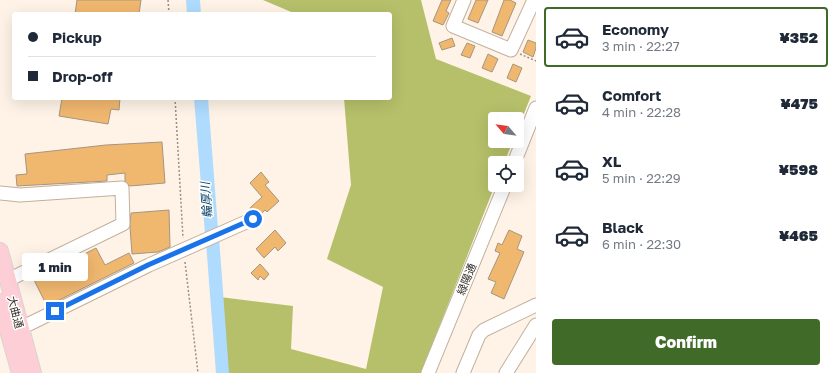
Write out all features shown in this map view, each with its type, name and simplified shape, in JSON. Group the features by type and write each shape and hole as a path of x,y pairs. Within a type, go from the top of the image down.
{"main road":[{"name":"大曲通","path":"0,251 33,373"},
{"name":"大曲通","path":"0,302 20,373"}],"street":[{"path":"464,0 454,26 511,50 534,0"},
{"path":"517,156 536,108"},
{"path":"0,193 20,195 122,188 123,224 8,280"},
{"name":"緑陽通","path":"428,373 501,192"},
{"path":"21,328 190,246 253,219"},
{"path":"463,373 479,335 484,330 536,305"},
{"path":"506,373 536,325"}],"path":[{"path":"168,0 169,12"},
{"path":"511,50 536,61"},
{"path":"175,100 190,246 198,373"}],"green space":[{"path":"263,0 421,0 436,59 531,96 524,114 524,112 488,112 488,148 510,148 507,156 488,156 488,192 492,192 421,373 226,373 220,297 293,306 291,349 366,369 383,287 327,259 351,185 344,100 392,100 392,12 291,12"}],"water":[{"path":"186,0 200,0 201,12 187,12"},
{"name":"輪厚川","path":"194,100 208,100 218,229 205,234"},
{"path":"219,237 229,373 216,373 206,242"}],"building":[{"path":"77,0 141,0 139,12 75,12"},
{"path":"442,0 451,0 446,11 449,13 443,25 433,21"},
{"path":"476,0 488,0 478,23 468,19"},
{"path":"504,0 510,0 516,3 502,36 492,32"},
{"path":"452,38 455,46 442,50 439,43"},
{"path":"528,40 536,43 533,57 523,52"},
{"path":"467,43 475,46 470,58 461,55"},
{"path":"488,54 498,59 492,72 482,68"},
{"path":"513,64 522,68 516,82 507,78"},
{"path":"62,100 120,100 119,110 111,109 108,124 59,116"},
{"path":"162,142 165,183 130,186 125,181 125,173 107,175 107,181 17,186 16,175 27,174 25,154 106,145"},
{"path":"261,172 269,182 265,185 279,201 267,212 265,210 260,215 257,212 252,211 250,208 262,197 250,183"},
{"path":"169,210 170,247 158,252 132,254 130,227 131,213"},
{"path":"275,230 286,243 278,251 275,247 264,258 256,249"},
{"path":"509,230 522,236 517,249 524,252 504,299 491,293 496,282 488,279 500,253 495,251 498,243 502,245"},
{"path":"96,248 105,265 129,253 134,263 47,306 34,280"},
{"path":"260,264 269,274 264,280 260,276 258,280 251,273"}],"route":[{"path":"55,311 148,265 253,219"}]}
